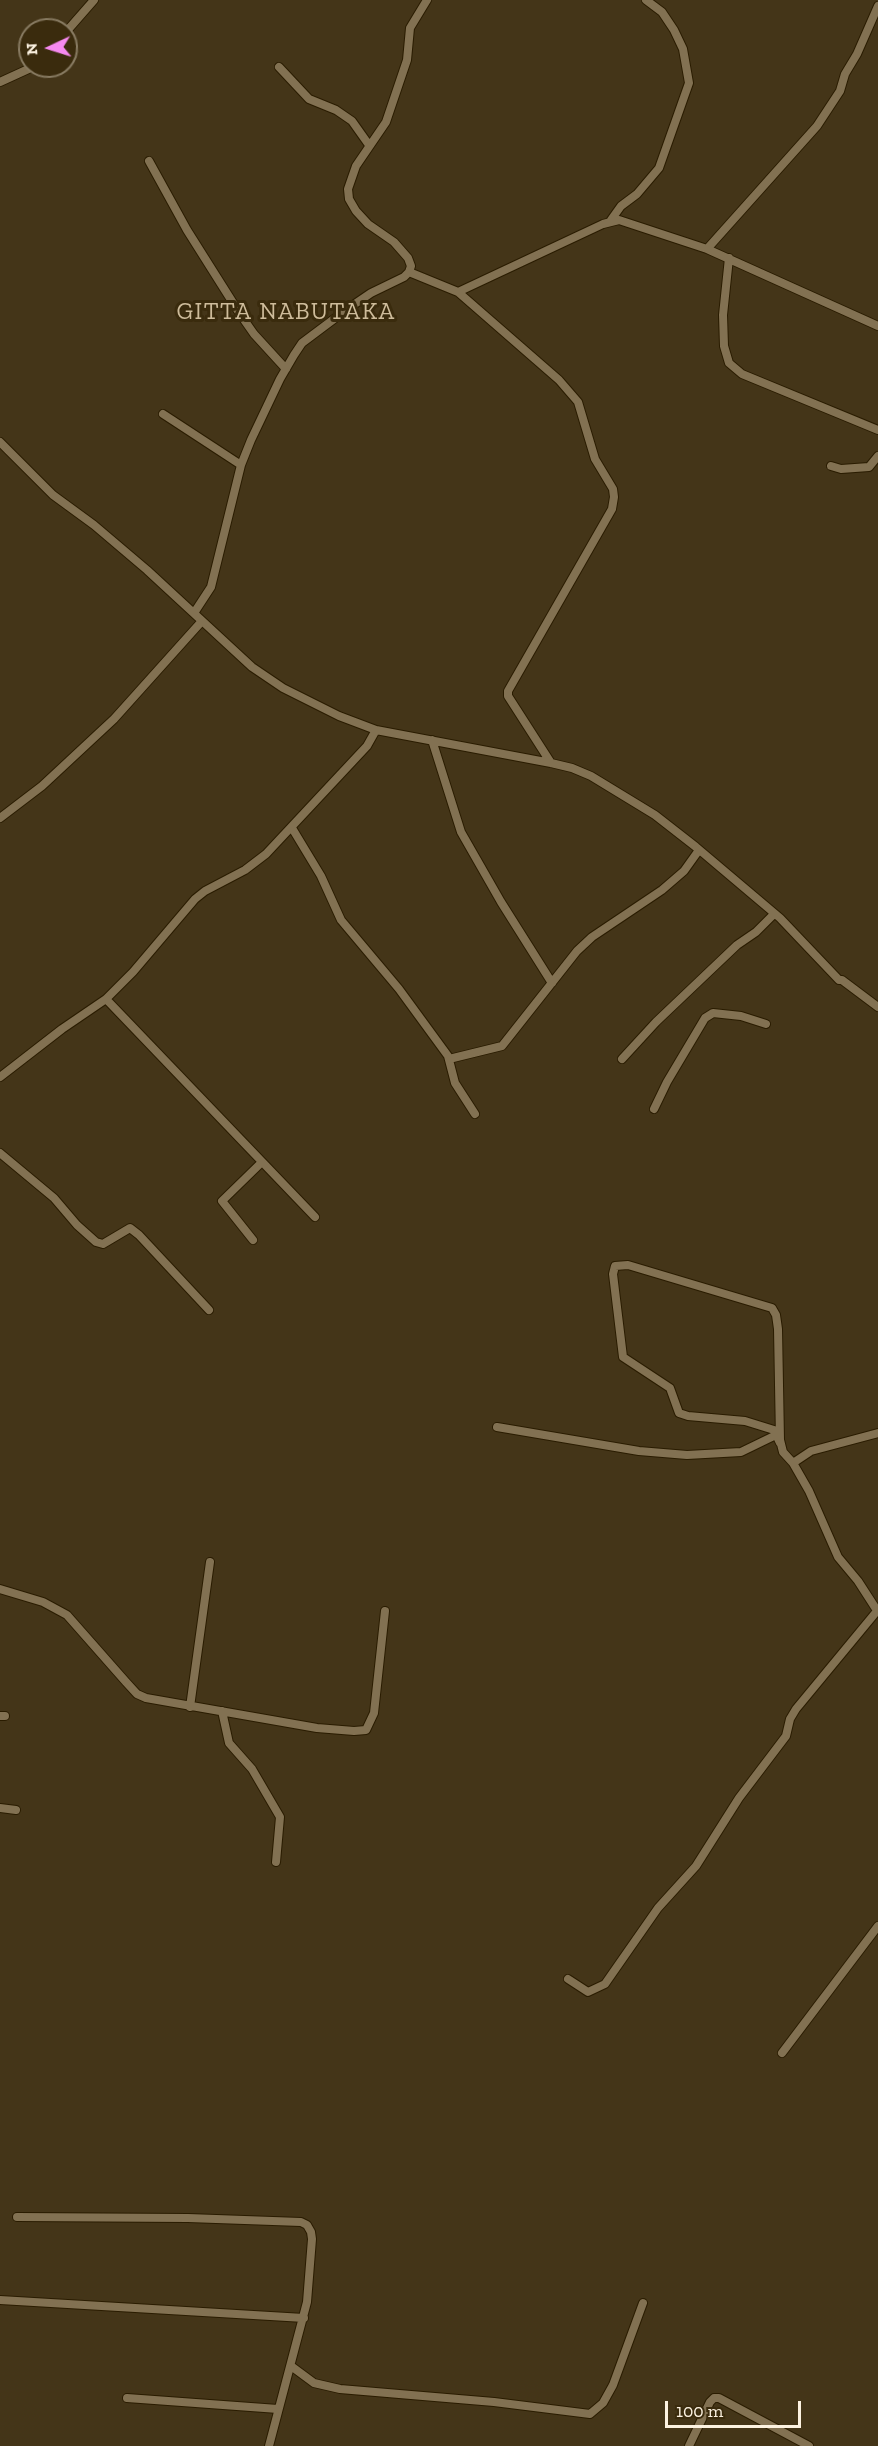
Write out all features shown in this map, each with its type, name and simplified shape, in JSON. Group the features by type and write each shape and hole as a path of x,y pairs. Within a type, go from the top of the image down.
{"street":[{"path":"78,18 94,0"},
{"path":"195,613 210,586 241,465 286,369 302,344 316,332 371,293 404,277 409,272 411,266 408,258 394,242 368,224 349,199 348,189 351,177 369,145 386,122 407,60 410,28 428,0"},
{"path":"611,220 621,206 637,194 659,168 689,83 683,49 674,30 662,12 646,0"},
{"path":"707,249 817,126 840,91 845,74 877,15 878,6"},
{"path":"279,67 309,99 336,110 352,121 369,145"},
{"path":"0,82 18,74"},
{"path":"149,161 187,230 240,314 254,334 286,369"},
{"path":"458,292 611,220 624,220 729,258 878,326"},
{"path":"729,258 723,315 724,346 729,363 742,374 878,430"},
{"path":"409,272 458,292 559,380 575,397 595,459 613,489 612,509 508,691 508,696 551,763"},
{"path":"163,414 241,465"},
{"path":"0,442 53,495 94,525 195,613 252,667 283,688 339,716 376,730 572,768 609,786 655,815 699,850 774,914 839,980 878,1007"},
{"path":"831,466 841,469 869,467 878,456"},
{"path":"0,818 42,786 114,719 202,621"},
{"path":"0,1077 62,1029 106,999 133,972 195,899 255,862 292,828 367,746 376,730"},
{"path":"432,740 461,832 501,902 552,983"},
{"path":"292,828 321,876 341,920 399,989 449,1059 454,1083 475,1114"},
{"path":"449,1059 502,1046 577,951 592,937 662,890 684,871 699,850"},
{"path":"622,1059 656,1022 737,945 756,932 774,914"},
{"path":"106,999 315,1217"},
{"path":"654,1109 705,1018 713,1013 741,1016 766,1024"},
{"path":"0,1153 54,1198 77,1225 96,1242 103,1244 130,1228 139,1234 210,1310"},
{"path":"253,1240 222,1201 262,1162"},
{"path":"568,1979 588,1992 605,1984 658,1908 696,1866 739,1798 786,1736 790,1719 796,1709 878,1611 838,1557 809,1491 793,1463 783,1452 774,1430 745,1421 688,1416 679,1413 669,1388 622,1357 613,1274 615,1266 628,1265 772,1308 776,1315 778,1329 780,1443"},
{"path":"497,1427 639,1450 687,1455 741,1452 776,1435"},
{"path":"793,1463 811,1451 878,1433"},
{"path":"190,1707 210,1562"},
{"path":"0,1589 43,1602 67,1615 137,1694 161,1702 190,1707 317,1728 354,1731 366,1730 374,1713 385,1611"},
{"path":"222,1711 230,1743 252,1769 280,1817 276,1862"},
{"path":"0,1808 16,1810"},
{"path":"782,2054 878,1926"},
{"path":"17,2217 188,2218 300,2222 307,2225 312,2240 309,2289 304,2318 269,2446"},
{"path":"0,2300 304,2318"},
{"path":"291,2366 314,2383 340,2389 494,2402 590,2414 603,2403 613,2385 643,2303"},
{"path":"127,2398 279,2409"},
{"path":"689,2446 714,2398 719,2398 809,2446"}],"district":[{"name":"GITTA NABUTAKA","path":"286,312"}]}
